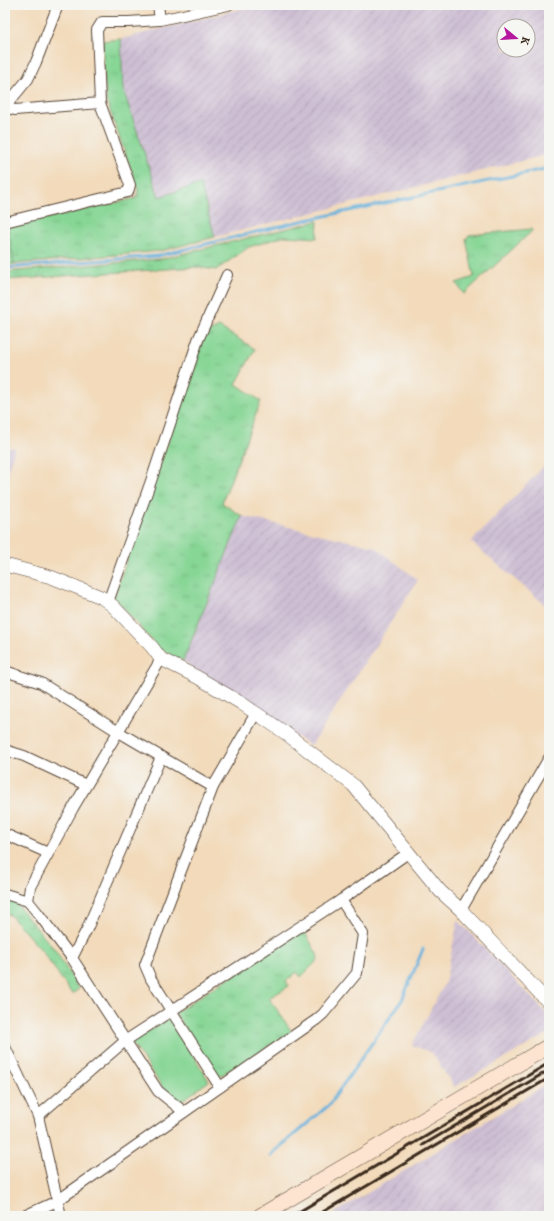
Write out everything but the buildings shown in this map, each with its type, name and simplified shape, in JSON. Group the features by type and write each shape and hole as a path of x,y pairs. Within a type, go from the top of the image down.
{"main road":[{"path":"260,1216 549,1046"}],"street":[{"path":"58,5 28,79 5,107 15,110 100,103"},
{"path":"158,5 160,20"},
{"path":"5,222 128,192 130,185 100,103 97,30 102,22 160,20 228,5"},
{"path":"108,602 151,481 198,340 227,275"},
{"path":"5,565 51,577 101,597 113,606 152,647 161,659 197,677 256,713 315,755 353,785 440,891 461,910 549,1004"},
{"path":"28,901 30,887 48,853 117,731 161,659"},
{"path":"5,671 41,683 117,731 213,787"},
{"path":"220,1087 150,980 145,965 213,787 256,713"},
{"path":"5,750 24,756 86,785"},
{"path":"72,958 161,757"},
{"path":"461,910 549,758"},
{"path":"5,834 48,853"},
{"path":"38,1116 125,1041 341,900 408,853"},
{"path":"5,894 28,901 72,958 158,1091 184,1112"},
{"path":"24,1216 57,1201 323,1014 357,973 363,934 341,900"},
{"path":"5,1047 38,1116 61,1216"}],"shaded area":[{"path":"257,5 549,5 549,154 215,237 200,184 159,197 123,89 121,39"},
{"path":"5,447 15,448 5,479"},
{"path":"549,461 549,608 471,542"},
{"path":"242,516 375,547 418,580 311,746 183,661"},
{"path":"458,920 549,1016 549,1033 454,1087 432,1053 412,1045 445,983"},
{"path":"549,1083 549,1216 330,1216 504,1110"}],"green space":[{"path":"121,39 123,89 159,197 200,184 215,237 160,251 14,264 8,227 137,198 138,189 106,100 102,41"},
{"path":"318,221 317,238 285,236 249,247 216,270 196,267 5,280 5,272 161,259"},
{"path":"5,227 8,227 14,264 5,265"},
{"path":"531,229 532,231 464,294 456,283 474,277 466,239 469,235"},
{"path":"219,327 255,349 236,384 261,401 222,503 242,516 183,661 159,649 114,597 205,334"},
{"path":"5,900 16,903 55,950 79,989 72,994 43,952 10,915 5,913"},
{"path":"303,929 317,954 318,960 301,977 297,972 286,981 289,986 269,998 292,1032 217,1078 175,1013"},
{"path":"170,1018 209,1081 179,1103 164,1089 131,1042"}],"waterway":[{"path":"5,268 157,256 297,222 549,168"},
{"path":"271,1156 329,1105 402,1000 423,949"}],"railway":[{"path":"292,1216 549,1063"},
{"path":"423,1145 549,1070"},
{"path":"316,1216 549,1078"}]}
